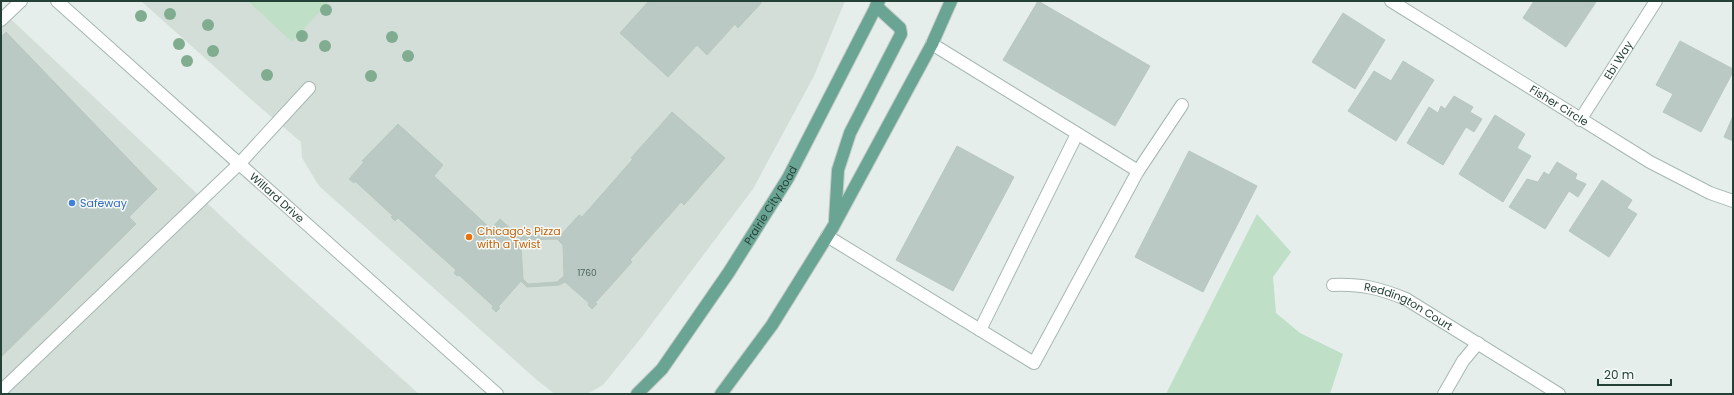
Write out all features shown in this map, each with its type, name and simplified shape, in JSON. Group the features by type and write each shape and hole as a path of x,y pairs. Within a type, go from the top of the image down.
{"main road":[{"path":"721,394 772,325 828,236 932,44 951,1"},
{"path":"835,223 838,170 850,133 901,34 900,28 875,3"},
{"name":"Prairie City Road","path":"637,394 662,369 729,272 788,178 875,3"}],"street":[{"path":"1,20 21,1"},
{"name":"Willard Drive","path":"57,1 497,394"},
{"name":"Fisher Circle","path":"1391,1 1580,120 1650,162 1710,193 1733,202"},
{"name":"Ebi Way","path":"1580,120 1656,1"},
{"path":"932,44 1138,171"},
{"path":"1,391 239,164 309,88"},
{"path":"828,236 1034,363 1138,171 1182,105"},
{"path":"980,330 1077,134"},
{"name":"Reddington Court","path":"1333,285 1357,284 1386,290 1406,299 1559,394"},
{"path":"1444,394 1463,361 1478,343"}],"shaded area":[{"path":"141,1 845,1 814,76 753,189 641,338 603,385 587,394 555,394 538,381 319,186 302,158 301,142"},
{"path":"1,10 239,233 419,394 1,394"}],"green space":[{"path":"248,1 329,1 292,42"},
{"path":"1257,214 1291,252 1273,277 1276,313 1300,333 1343,354 1330,394 1166,394"}],"building":[{"path":"647,1 763,1 738,28 735,24 707,55 697,45 668,77 620,33 648,2"},
{"path":"1038,1 1150,66 1115,126 1003,60"},
{"path":"1534,1 1596,2 1566,47 1523,18"},
{"path":"1343,13 1385,40 1355,89 1312,62"},
{"name":"Safeway","path":"6,32 157,189 129,217 136,224 1,357 1,37"},
{"path":"1680,41 1733,69 1733,72 1701,132 1663,112 1673,94 1656,85"},
{"path":"1403,61 1434,80 1396,141 1348,111 1374,71 1391,81"},
{"path":"1454,96 1473,107 1470,112 1482,119 1474,132 1466,127 1443,165 1407,143 1429,107 1438,113 1441,106 1445,109"},
{"path":"672,112 725,158 684,205 681,202 630,260 632,262 595,303 597,304 592,309 588,305 589,303 565,282 559,285 527,287 521,281 498,307 500,308 496,312 492,308 493,306 459,275 457,276 454,273 456,270 398,218 395,221 391,217 393,216 355,181 354,183 349,179 364,162 362,161 398,124 443,165 434,176 491,229 500,219 521,238 523,236 559,237 579,215 582,217 633,159 631,158","holes":["557,239 563,245 564,276 557,282 528,284 523,279 521,245 524,240"]},
{"path":"1495,115 1525,134 1517,148 1531,156 1503,202 1459,174"},
{"path":"1733,116 1733,141 1724,137"},
{"path":"957,146 1014,177 953,291 896,260"},
{"path":"1189,151 1257,186 1203,292 1135,257"},
{"path":"1557,162 1577,174 1575,179 1586,184 1578,197 1569,191 1545,229 1509,207 1527,179 1538,182 1544,172 1549,175"},
{"path":"1602,180 1632,200 1627,208 1637,214 1609,257 1569,231"}],"place":[{"name":"Safeway","path":"72,203"},
{"name":"Chicago's Pizza with a Twist","path":"469,237"}]}
